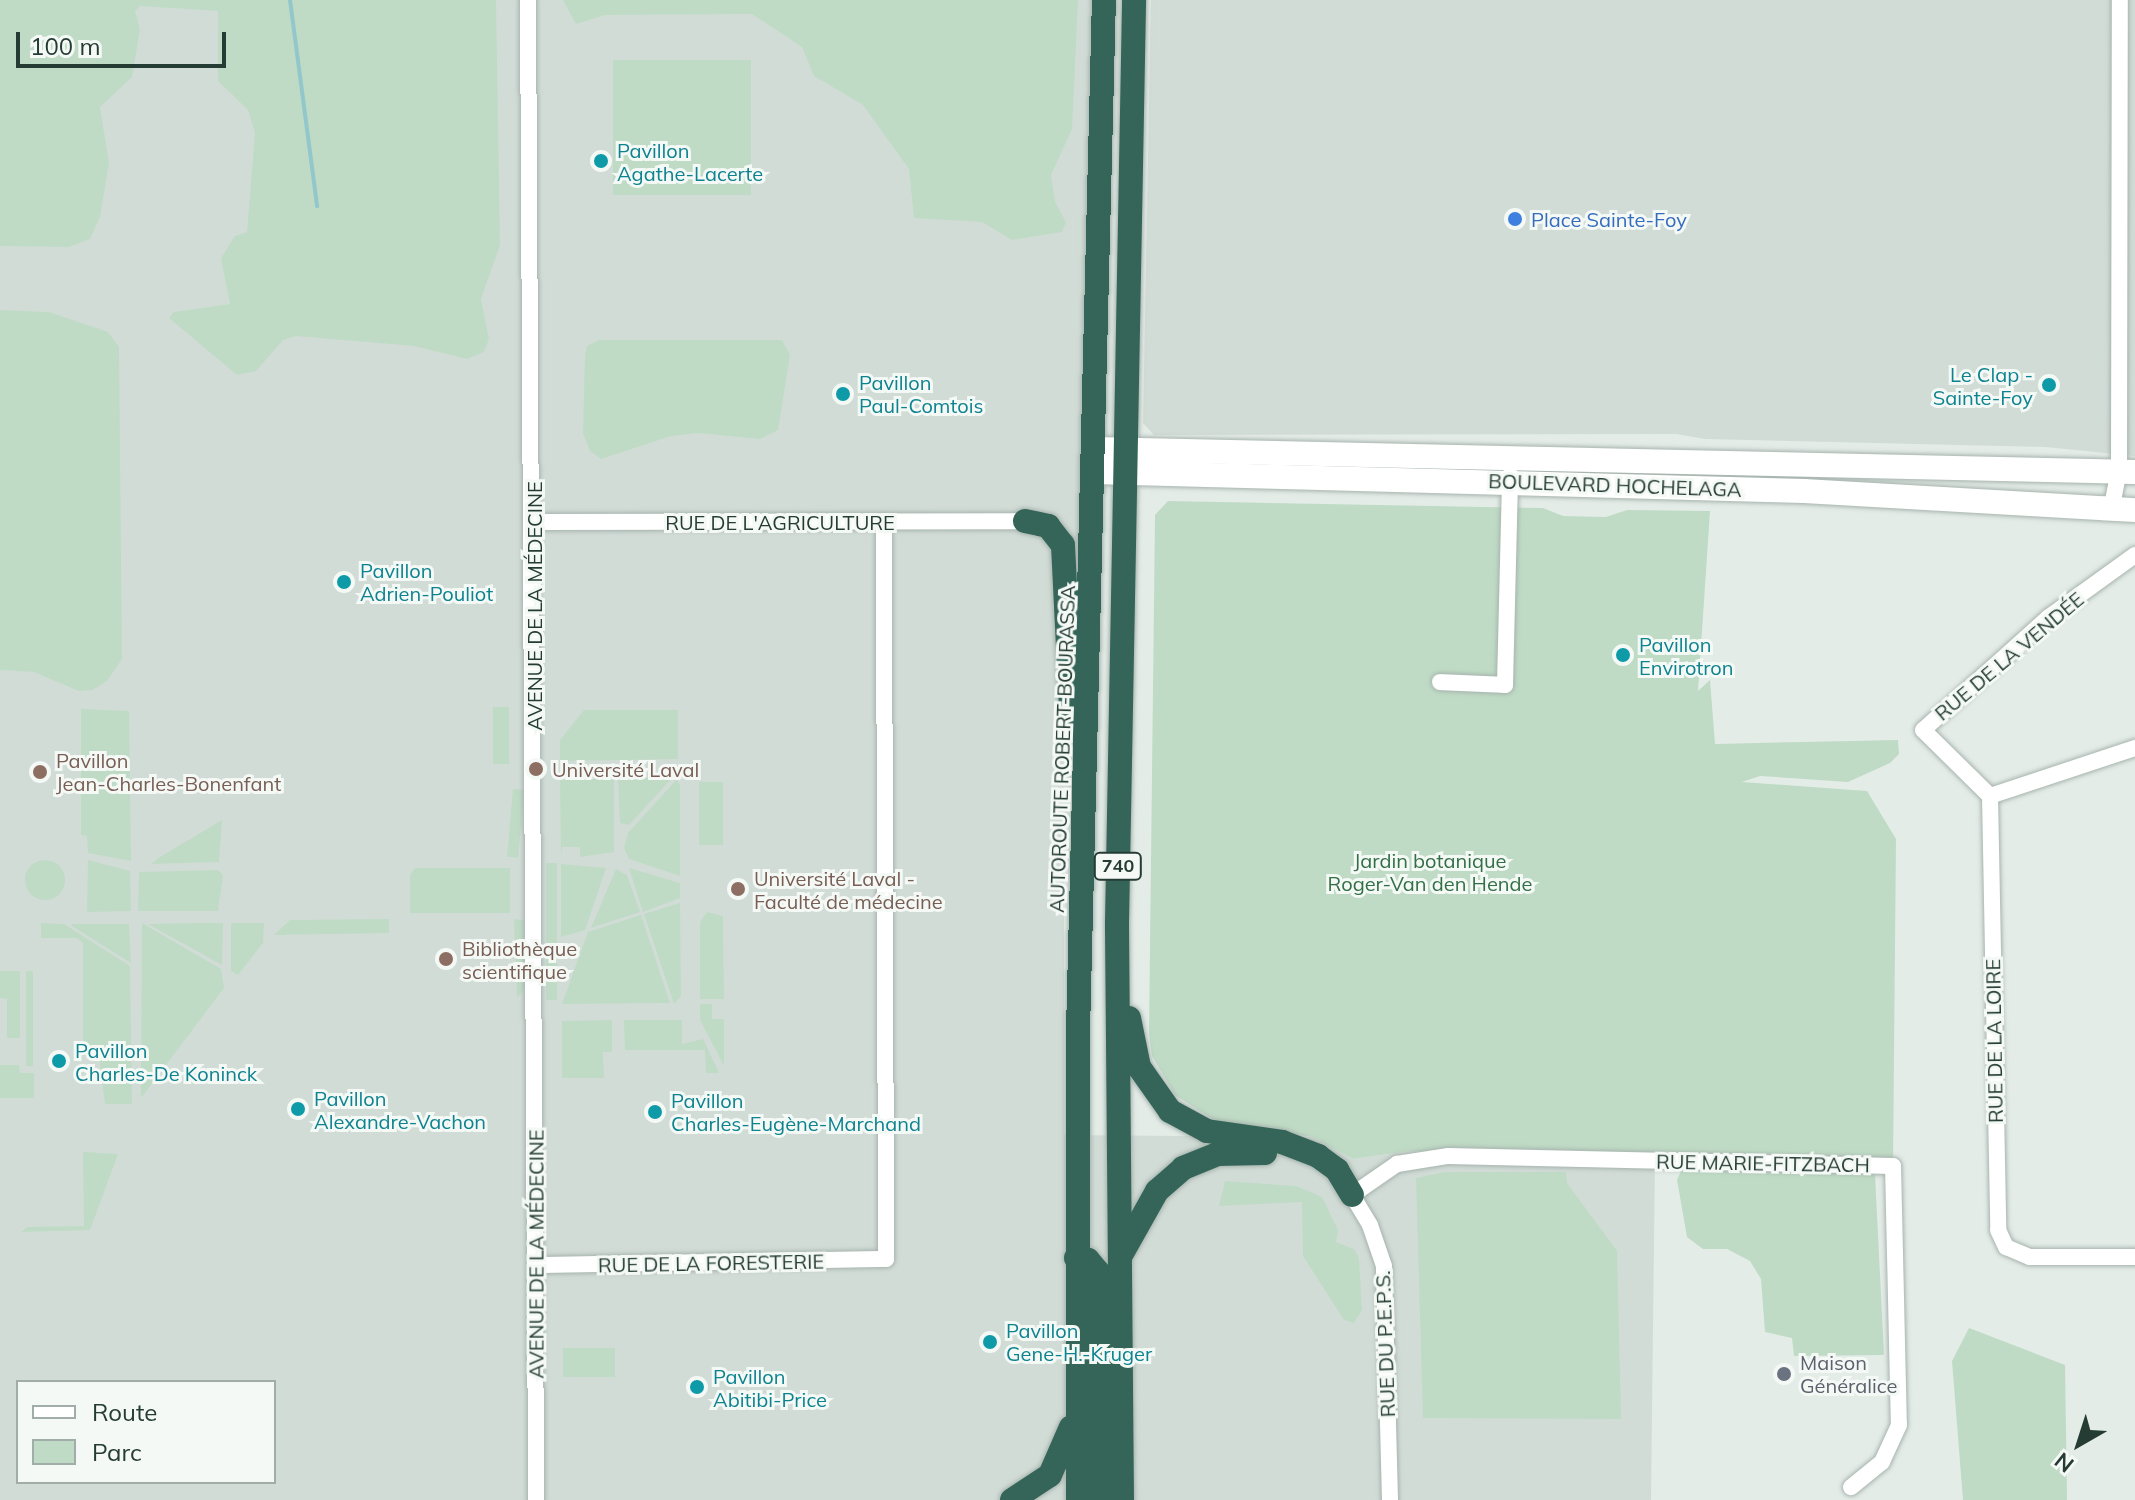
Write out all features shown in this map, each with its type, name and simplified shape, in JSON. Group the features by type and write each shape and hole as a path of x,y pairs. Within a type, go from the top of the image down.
{"highway":[{"name":"AUTOROUTE ROBERT-BOURASSA","path":"1078,1500 1076,1258 1080,938 1104,0"},
{"path":"1128,461 1134,0"},
{"name":"740","path":"1122,1500 1117,923 1128,461"},
{"path":"1025,521 1048,526 1063,545 1080,938"},
{"path":"1117,923 1132,1041 1139,1067 1159,1099 1207,1131 1282,1142 1318,1156 1337,1170 1352,1195"},
{"path":"1119,1260 1157,1191 1202,1158 1235,1151 1269,1153 1310,1166 1352,1195"},
{"path":"1076,1258 1088,1260 1098,1272 1099,1500"},
{"path":"1012,1500 1033,1491 1054,1469 1077,1406"}],"main road":[{"name":"BOULEVARD HOCHELAGA","path":"1094,461 1510,457 2127,471"},
{"name":"BOULEVARD HOCHELAGA","path":"1128,461 1510,483 2124,508"}],"street":[{"name":"AVENUE DE LA MÉDECINE","path":"528,0 534,522 536,1500"},
{"path":"2120,0 2127,471 2124,508"},
{"path":"1440,682 1505,685 1510,457"},
{"name":"RUE DE LA FORESTERIE","path":"536,1265 886,1259 884,521"},
{"name":"RUE DE L'AGRICULTURE","path":"534,522 1025,521"},
{"name":"RUE DE LA VENDÉE","path":"1990,796 1923,730 2049,617 2135,555"},
{"path":"1990,796 2135,748"},
{"name":"RUE DE LA LOIRE","path":"1990,796 1998,1230 2006,1247 2030,1257 2135,1257"},
{"name":"RUE MARIE-FITZBACH","path":"1352,1195 1397,1164 1448,1156 1893,1166 1899,1425 1882,1462 1851,1487"},
{"name":"RUE DU P.E.P.S.","path":"1352,1195 1370,1225 1384,1266 1390,1500"}],"shaded area":[{"name":"Université Laval","path":"0,0 1094,0 1082,682 1064,855 1064,1135 1312,1137 1353,1159 1409,1151 1655,1160 1651,1500 0,1500"},
{"path":"1151,0 2135,0 2135,456 2045,447 1705,439 1676,434 1154,435 1143,423"}],"green space":[{"path":"0,0 496,0 500,245 481,299 489,339 484,352 467,359 414,346 296,336 283,340 256,371 237,375 169,318 174,312 230,304 221,258 235,236 247,232 255,133 248,110 218,81 218,11 140,6 135,11 140,29 132,77 100,107 109,163 100,217 90,239 69,247 0,246"},
{"path":"563,0 1078,0 1072,129 1051,175 1055,202 1066,222 1062,232 1012,240 982,222 914,218 909,169 863,105 814,76 802,47 752,14 605,15 576,24"},
{"path":"613,60 751,60 751,195 613,195"},
{"path":"0,310 49,312 108,332 119,347 122,659 107,681 92,690 79,691 34,672 0,670"},
{"path":"599,340 782,340 790,355 778,430 760,439 698,433 671,436 601,459 590,451 583,433 585,355 587,346"},
{"name":"Jardin botanique Roger-Van den Hende","path":"1168,501 1543,508 1563,516 1606,517 1627,510 1710,511 1698,691 1710,680 1715,744 1898,740 1899,754 1890,763 1848,782 1760,776 1742,782 1867,791 1896,839 1893,1166 1409,1151 1353,1159 1312,1137 1214,1120 1175,1095 1152,1056 1149,1034 1155,515"},
{"path":"493,707 509,707 509,764 493,764"},
{"path":"81,709 129,711 131,861 88,853 87,836 81,835"},
{"path":"584,710 678,710 678,759 560,761 560,740"},
{"path":"673,777 629,825 620,823 618,778"},
{"path":"614,778 614,852 580,857 580,847 562,847 561,857 560,779"},
{"path":"677,779 680,786 680,876 629,859 624,848 628,833"},
{"path":"699,782 723,782 723,845 699,845"},
{"path":"513,789 524,790 518,858 507,857"},
{"path":"222,820 219,862 151,864 160,857"},
{"path":"45,860 59,866 65,880 59,894 45,900 31,894 25,880 31,866"},
{"path":"88,860 130,871 131,911 87,912"},
{"path":"546,863 557,863 557,1000 546,1000"},
{"path":"561,864 606,868 585,930 561,937"},
{"path":"415,868 510,868 510,913 410,913 410,875"},
{"path":"629,868 680,883 680,898 643,912"},
{"path":"616,869 627,875 640,912 591,928"},
{"path":"218,870 223,875 218,911 138,911 139,872"},
{"path":"680,903 681,996 674,1004 644,914"},
{"path":"707,912 723,916 724,999 700,999 700,922"},
{"path":"641,915 670,1003 562,1004 588,932"},
{"path":"389,919 389,933 274,935 290,920"},
{"path":"514,919 524,920 525,988 517,998"},
{"path":"41,923 64,924 130,966 132,1104 105,1104 99,1057 83,1056 83,943 77,938 41,938"},
{"path":"142,923 221,969 224,988 141,1098"},
{"path":"195,923 223,923 222,965 148,924"},
{"path":"231,923 264,923 263,943 238,975 231,971"},
{"path":"129,924 131,963 72,926"},
{"path":"0,971 20,971 20,1038 7,1038 7,999 0,998"},
{"path":"26,971 33,971 33,1066 26,1066"},
{"path":"700,1004 712,1004 712,1019 724,1019 724,1066 700,1020"},
{"path":"612,1020 612,1052 603,1052 604,1078 562,1078 562,1021"},
{"path":"624,1020 682,1020 682,1044 703,1039 719,1073 706,1073 705,1050 625,1050"},
{"path":"0,1065 19,1065 20,1073 34,1073 34,1098 0,1098"},
{"path":"83,1152 118,1154 90,1230 21,1232 27,1227 84,1226"},
{"path":"1682,1169 1875,1174 1884,1355 1794,1356 1792,1338 1765,1332 1761,1279 1750,1261 1727,1249 1703,1249 1687,1237 1677,1180"},
{"path":"1445,1172 1566,1172 1567,1183 1617,1251 1621,1419 1423,1418 1416,1178"},
{"path":"1225,1181 1296,1186 1322,1197 1338,1230 1336,1242 1354,1249 1359,1258 1362,1310 1354,1323 1344,1320 1303,1256 1302,1202 1219,1206"},
{"path":"1969,1328 2065,1365 2067,1500 1963,1500 1952,1361"},
{"path":"563,1348 615,1348 615,1377 563,1377"}],"waterway":[{"path":"290,0 317,206"}],"place":[{"name":"Pavillon Agathe-Lacerte","path":"601,161"},
{"name":"Place Sainte-Foy","path":"1515,219"},
{"name":"Le Clap - Sainte-Foy","path":"2049,385"},
{"name":"Pavillon Paul-Comtois","path":"843,394"},
{"name":"Pavillon Adrien-Pouliot","path":"344,582"},
{"name":"Pavillon Envirotron","path":"1623,655"},
{"name":"Université Laval","path":"536,769"},
{"name":"Pavillon Jean-Charles-Bonenfant","path":"40,772"},
{"name":"Université Laval - Faculté de médecine","path":"738,889"},
{"name":"Bibliothèque scientifique","path":"446,959"},
{"name":"Pavillon Charles-De Koninck","path":"59,1061"},
{"name":"Pavillon Alexandre-Vachon","path":"298,1109"},
{"name":"Pavillon Charles-Eugène-Marchand","path":"655,1112"},
{"name":"Pavillon Gene-H.-Kruger","path":"990,1342"},
{"name":"Maison Généralice","path":"1784,1374"},
{"name":"Pavillon Abitibi-Price","path":"697,1387"}]}
